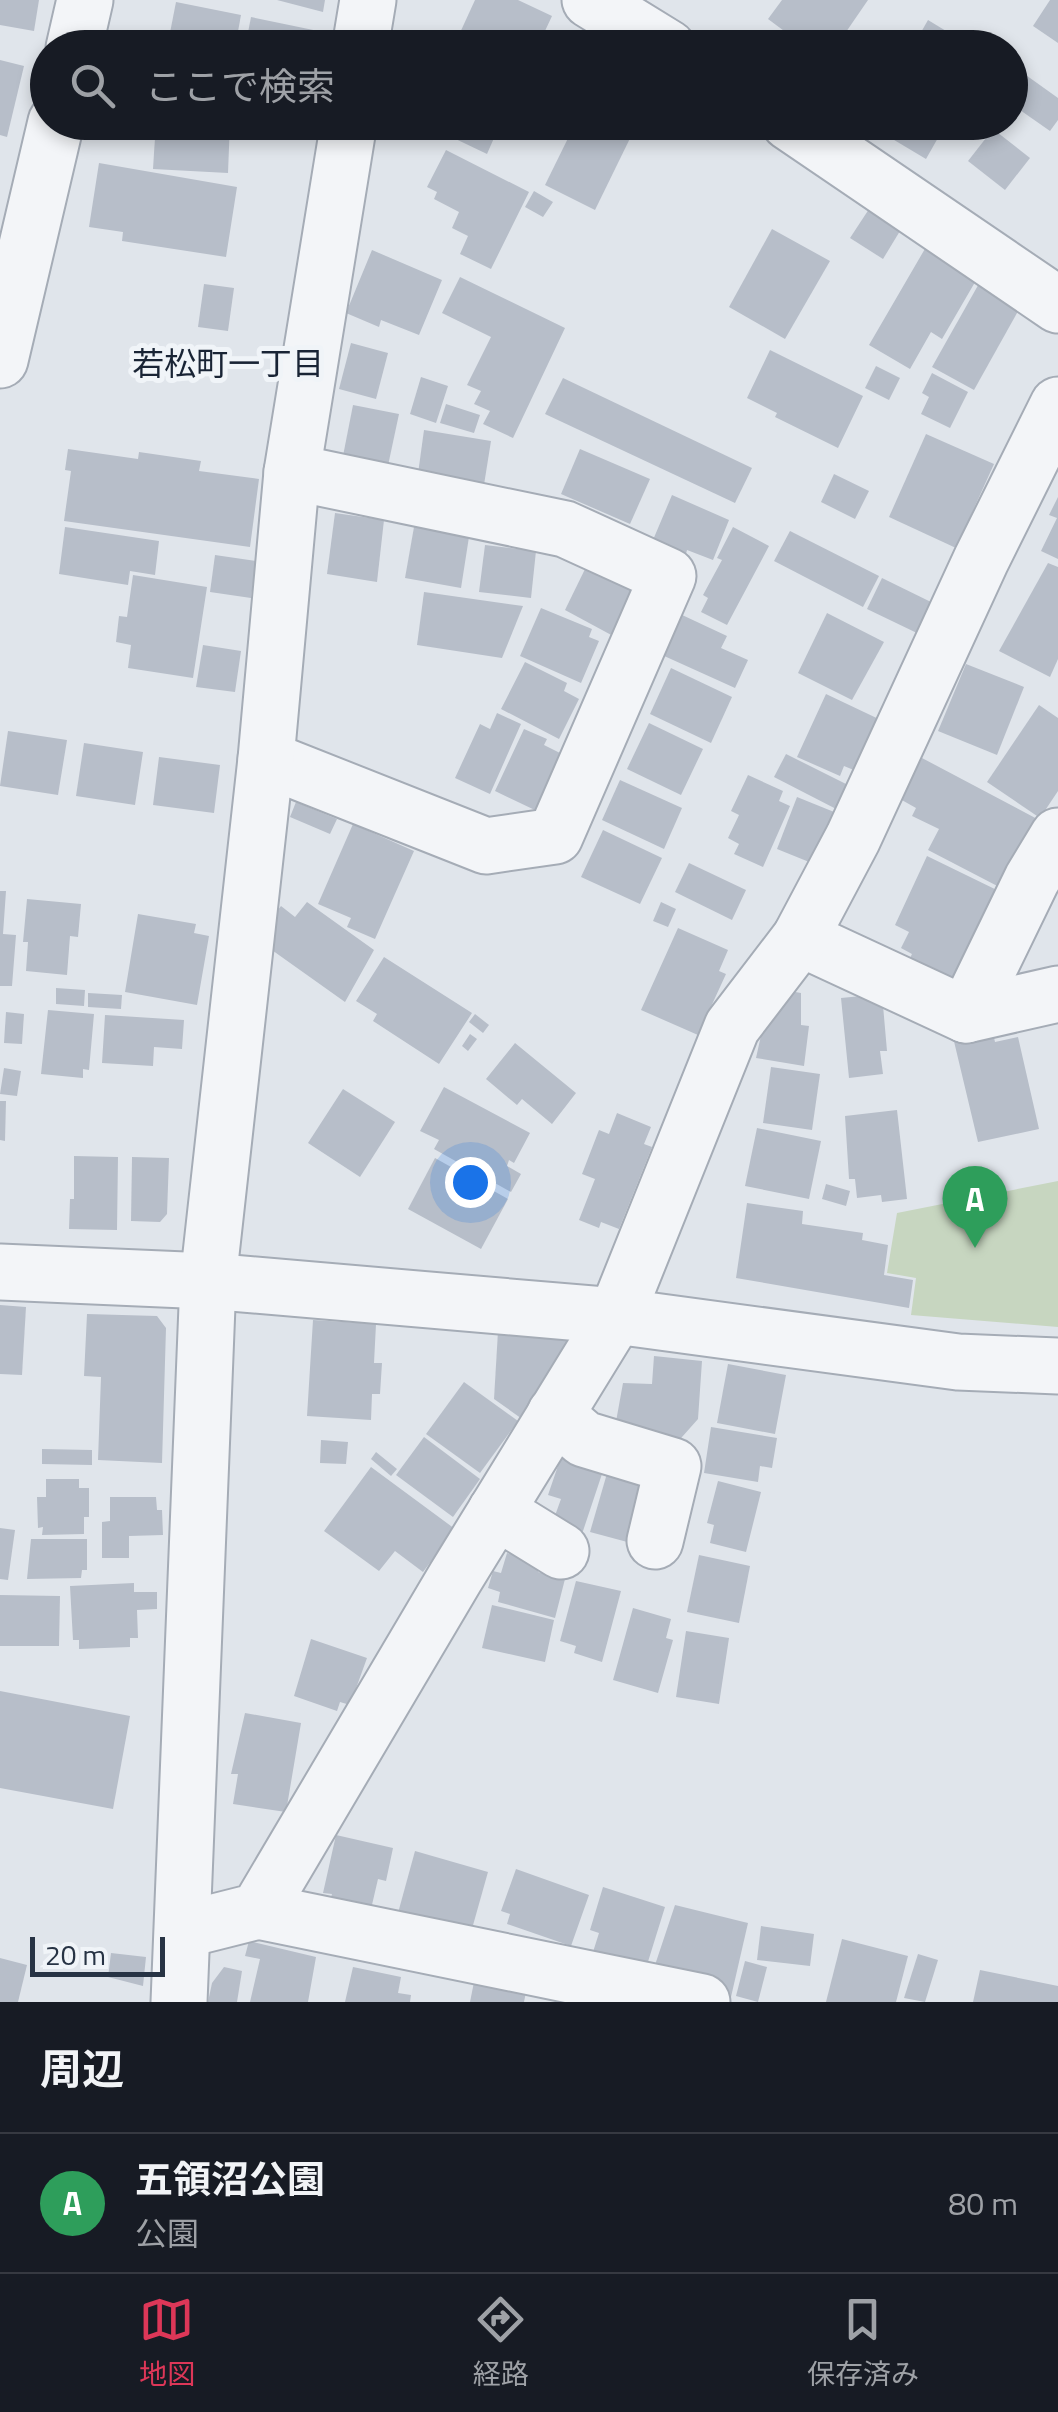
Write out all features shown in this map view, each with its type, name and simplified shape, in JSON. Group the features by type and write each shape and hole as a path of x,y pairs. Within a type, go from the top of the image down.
{"street":[{"path":"78,30 85,0"},
{"path":"363,30 368,0"},
{"path":"590,0 639,30"},
{"path":"0,360 52,140"},
{"path":"179,2002 208,1281 266,759 292,472 345,140"},
{"path":"815,140 1058,305"},
{"path":"258,1911 616,1316 732,1027 800,938 853,838 1058,404"},
{"path":"266,759 486,846 556,836 668,576 566,529 292,472"},
{"path":"966,1015 1032,879 1058,836"},
{"path":"800,938 966,1015 1058,994"},
{"path":"0,1272 208,1281 616,1316 958,1362 1058,1366"},
{"path":"555,1414 584,1439 673,1466 655,1541"},
{"path":"496,1510 561,1551"},
{"path":"183,1930 258,1911 702,2002"}],"green space":[{"path":"1058,1181 1058,1327 911,1315 916,1278 887,1273 897,1213"}],"building":[{"path":"0,0 39,0 34,30 0,25"},
{"path":"277,0 325,0 323,12"},
{"path":"475,0 518,0 552,16 545,30 461,30"},
{"path":"782,0 868,0 847,30 783,30 768,19"},
{"path":"1050,0 1058,0 1058,43 1033,26"},
{"path":"176,2 241,15 238,30 171,30"},
{"path":"251,17 313,30 248,30"},
{"path":"928,20 944,30 922,30"},
{"path":"0,60 24,66 7,137 0,135"},
{"path":"1028,77 1058,98 1058,120 1050,131 1028,116"},
{"path":"155,140 229,140 228,173 153,169"},
{"path":"458,140 493,140 487,154"},
{"path":"567,140 629,140 595,210 545,185"},
{"path":"894,140 937,140 926,159"},
{"path":"984,140 1007,140 1030,158 1005,190 968,161"},
{"path":"446,150 529,192 491,269 460,254 468,236 452,228 459,212 434,199 437,192 427,187"},
{"path":"99,163 237,187 226,257 122,241 123,232 89,227"},
{"path":"534,191 553,202 543,217 525,207"},
{"path":"871,206 903,226 883,259 850,238"},
{"path":"772,229 830,261 785,339 729,307"},
{"path":"926,247 978,277 942,339 931,332 910,369 869,345"},
{"path":"372,250 442,280 419,335 381,320 379,327 346,313"},
{"path":"460,277 565,328 513,438 483,424 490,411 474,404 481,391 467,385 491,337 442,313"},
{"path":"981,280 1022,304 974,390 932,367"},
{"path":"204,284 234,288 228,331 198,327"},
{"path":"351,343 388,353 376,399 339,389"},
{"path":"770,350 863,396 838,448 775,417 777,413 747,398"},
{"path":"876,366 900,378 889,400 865,388"},
{"path":"932,373 968,392 950,428 921,414 929,397 922,393"},
{"path":"421,377 448,386 436,423 410,414"},
{"path":"563,378 752,468 735,503 545,414"},
{"path":"446,404 480,415 474,433 440,423"},
{"path":"353,405 399,414 386,475 341,466"},
{"path":"424,430 491,441 483,491 417,481"},
{"path":"926,434 994,464 956,548 889,517"},
{"path":"68,449 138,459 139,452 201,461 199,471 259,479 250,547 64,521 71,471 65,470"},
{"path":"580,449 650,479 630,524 561,494"},
{"path":"834,474 869,491 855,519 821,502"},
{"path":"672,495 729,520 713,560 653,540"},
{"path":"1058,497 1058,559 1041,551 1057,518 1049,515"},
{"path":"335,513 384,520 377,582 327,574"},
{"path":"65,527 159,541 155,575 130,571 128,585 59,574"},
{"path":"414,527 469,537 461,588 405,578"},
{"path":"733,527 769,546 727,625 701,612 708,598 703,595 722,560 717,558"},
{"path":"790,531 879,576 863,607 774,561"},
{"path":"485,545 536,551 531,598 479,592"},
{"path":"215,555 256,561 251,598 210,592"},
{"path":"1048,563 1058,567 1058,659 1050,677 999,651"},
{"path":"587,565 633,590 615,637 565,610"},
{"path":"133,575 207,587 193,678 128,668 131,645 116,642 119,616 127,617"},
{"path":"882,578 933,603 919,634 867,609"},
{"path":"424,592 523,606 502,658 417,645"},
{"path":"541,608 592,629 589,637 599,641 581,683 520,656"},
{"path":"827,613 884,642 852,700 798,673"},
{"path":"680,614 727,636 721,648 748,660 735,688 662,655"},
{"path":"203,645 241,651 235,692 196,687"},
{"path":"525,662 567,683 564,691 579,699 559,739 501,709"},
{"path":"966,664 1024,687 997,755 938,731"},
{"path":"671,668 732,697 711,743 650,714"},
{"path":"826,694 885,722 861,773 844,766 840,776 797,757"},
{"path":"1039,705 1058,718 1058,791 1040,818 987,782"},
{"path":"497,713 521,724 490,794 455,778 480,724 490,729"},
{"path":"649,723 703,749 681,795 627,769"},
{"path":"524,729 547,739 544,745 566,756 539,812 495,791"},
{"path":"8,731 67,740 58,795 0,786"},
{"path":"84,743 143,752 135,805 76,796"},
{"path":"786,754 854,788 842,812 774,777"},
{"path":"159,757 220,765 214,813 153,805"},
{"path":"922,758 1041,821 1005,890 928,850 939,829 912,816 916,808 900,799"},
{"path":"748,775 783,791 779,801 790,806 763,867 734,854 739,844 728,838 739,815 731,811"},
{"path":"620,780 682,808 664,849 602,820"},
{"path":"797,797 844,816 824,868 777,849"},
{"path":"296,802 337,819 330,834 290,817"},
{"path":"353,824 414,851 375,939 347,927 351,918 318,904"},
{"path":"603,830 662,858 640,904 581,877"},
{"path":"927,856 1005,894 957,995 906,966 912,954 901,948 909,932 895,925"},
{"path":"689,863 746,890 732,920 675,892"},
{"path":"0,891 6,891 3,934 16,935 12,986 0,986"},
{"path":"27,899 81,904 78,937 70,936 67,975 26,971 28,942 23,942"},
{"path":"307,902 374,950 345,1002 262,943 264,928 281,906 295,917"},
{"path":"661,902 676,909 668,927 653,921"},
{"path":"138,914 196,924 194,933 209,936 197,1005 125,992"},
{"path":"678,928 728,950 719,971 726,974 698,1035 641,1010"},
{"path":"384,957 472,1013 439,1064 373,1021 377,1014 356,1001"},
{"path":"56,988 85,990 84,1006 56,1004"},
{"path":"784,990 801,993 801,1025 809,1026 804,1066 756,1058 762,1031"},
{"path":"88,993 122,995 121,1009 88,1007"},
{"path":"882,994 887,1051 880,1051 883,1074 849,1078 841,998"},
{"path":"48,1010 94,1014 89,1070 83,1069 83,1078 41,1074"},
{"path":"6,1012 24,1014 22,1044 4,1043"},
{"path":"475,1014 489,1025 483,1033 469,1022"},
{"path":"105,1015 184,1020 182,1049 154,1047 153,1066 102,1063"},
{"path":"991,1024 995,1042 1018,1037 1039,1129 978,1142 952,1033"},
{"path":"470,1034 477,1039 468,1051 462,1046"},
{"path":"515,1043 576,1093 552,1124 522,1099 517,1105 486,1079"},
{"path":"771,1067 820,1074 812,1130 763,1123"},
{"path":"4,1068 21,1071 17,1096 0,1094"},
{"path":"444,1087 530,1133 514,1163 509,1160 507,1166 521,1174 511,1192 434,1149 439,1140 420,1131"},
{"path":"343,1089 395,1122 360,1177 308,1143"},
{"path":"0,1101 6,1101 5,1141 0,1140"},
{"path":"897,1110 907,1199 882,1202 881,1195 857,1198 855,1179 849,1179 845,1116"},
{"path":"617,1113 651,1127 644,1144 652,1147 619,1229 601,1222 599,1228 579,1220 595,1179 582,1174 599,1130 609,1134"},
{"path":"757,1128 821,1141 809,1199 745,1186"},
{"path":"74,1156 118,1157 117,1230 69,1229"},
{"path":"132,1157 169,1158 167,1214 160,1222 131,1221"},
{"path":"435,1158 508,1199 481,1249 408,1209"},
{"path":"826,1184 850,1191 846,1206 822,1199"},
{"path":"747,1203 803,1211 802,1224 863,1233 862,1240 888,1245 884,1275 913,1280 909,1308 736,1278"},
{"path":"0,1305 26,1307 22,1375 0,1374"},
{"path":"87,1314 157,1316 166,1328 162,1463 98,1460 101,1377 84,1376"},
{"path":"313,1320 376,1324 374,1363 382,1363 380,1394 372,1394 371,1420 307,1416"},
{"path":"498,1331 568,1336 568,1361 532,1426 494,1399"},
{"path":"654,1356 702,1361 698,1419 674,1446 615,1427 623,1383 652,1384"},
{"path":"728,1364 786,1375 775,1434 717,1423"},
{"path":"464,1382 518,1421 480,1473 426,1434"},
{"path":"711,1427 777,1438 772,1468 760,1466 758,1482 704,1473"},
{"path":"424,1437 480,1479 453,1517 396,1475"},
{"path":"321,1440 348,1442 346,1464 320,1463"},
{"path":"42,1449 92,1450 92,1465 42,1464"},
{"path":"376,1452 397,1469 391,1476 371,1459"},
{"path":"562,1454 604,1468 582,1534 552,1524 561,1499 548,1495"},
{"path":"371,1467 455,1529 423,1572 395,1551 379,1571 324,1531"},
{"path":"608,1470 648,1481 631,1543 590,1532"},
{"path":"46,1479 79,1479 79,1488 89,1488 89,1517 84,1517 84,1534 42,1535 43,1527 38,1528 37,1497 46,1497"},
{"path":"718,1481 761,1492 746,1552 710,1543 714,1525 707,1523"},
{"path":"110,1497 156,1497 157,1510 162,1510 163,1535 129,1536 129,1558 102,1558 102,1522 110,1521"},
{"path":"0,1528 15,1530 8,1580 0,1579"},
{"path":"31,1539 87,1539 87,1570 82,1570 81,1578 27,1579"},
{"path":"507,1553 541,1563 538,1572 565,1579 555,1618 498,1602 500,1592 488,1588 493,1571 501,1573"},
{"path":"699,1555 750,1566 739,1623 687,1612"},
{"path":"576,1581 621,1591 602,1662 574,1653 576,1646 560,1641"},
{"path":"134,1583 134,1592 157,1592 157,1609 137,1610 138,1638 130,1638 130,1647 79,1649 79,1640 73,1640 70,1586"},
{"path":"0,1595 60,1596 59,1646 0,1646"},
{"path":"492,1605 554,1620 545,1662 482,1648"},
{"path":"633,1608 671,1619 666,1638 673,1640 658,1693 613,1680"},
{"path":"686,1631 729,1638 719,1704 676,1697"},
{"path":"311,1639 367,1658 350,1705 340,1702 337,1711 294,1696"},
{"path":"0,1691 130,1716 113,1809 0,1788"},
{"path":"245,1713 301,1723 286,1812 233,1804 238,1774 231,1774"},
{"path":"336,1835 393,1848 386,1881 378,1879 368,1922 329,1904 332,1894 323,1893"},
{"path":"415,1851 488,1872 468,1943 398,1913"},
{"path":"516,1869 589,1895 571,1946 507,1924 510,1914 501,1911"},
{"path":"603,1887 665,1907 642,1981 593,1952 599,1933 590,1930"},
{"path":"675,1905 748,1923 731,1997 650,1980"},
{"path":"761,1926 814,1934 810,1966 757,1960"},
{"path":"842,1939 908,1956 896,2002 826,2002"},
{"path":"249,1941 316,1957 308,2002 250,2002 260,1959 245,1956"},
{"path":"111,1953 146,1957 143,1986 108,1977"},
{"path":"918,1954 938,1960 925,2002 904,1998"},
{"path":"0,1958 27,1965 18,2002 0,2002"},
{"path":"745,1961 767,1967 758,2002 736,1996"},
{"path":"224,1967 242,1971 237,2002 208,2002 212,1983"},
{"path":"353,1967 401,1977 398,1993 411,1995 410,2002 345,2002"},
{"path":"980,1970 1058,1986 1058,2002 973,2002"},
{"path":"474,1982 526,1992 524,2002 470,2002"}],"place":[{"name":"五領沼公園","path":"975,1248"}],"district":[{"name":"若松町一丁目","path":"228,364"}]}
